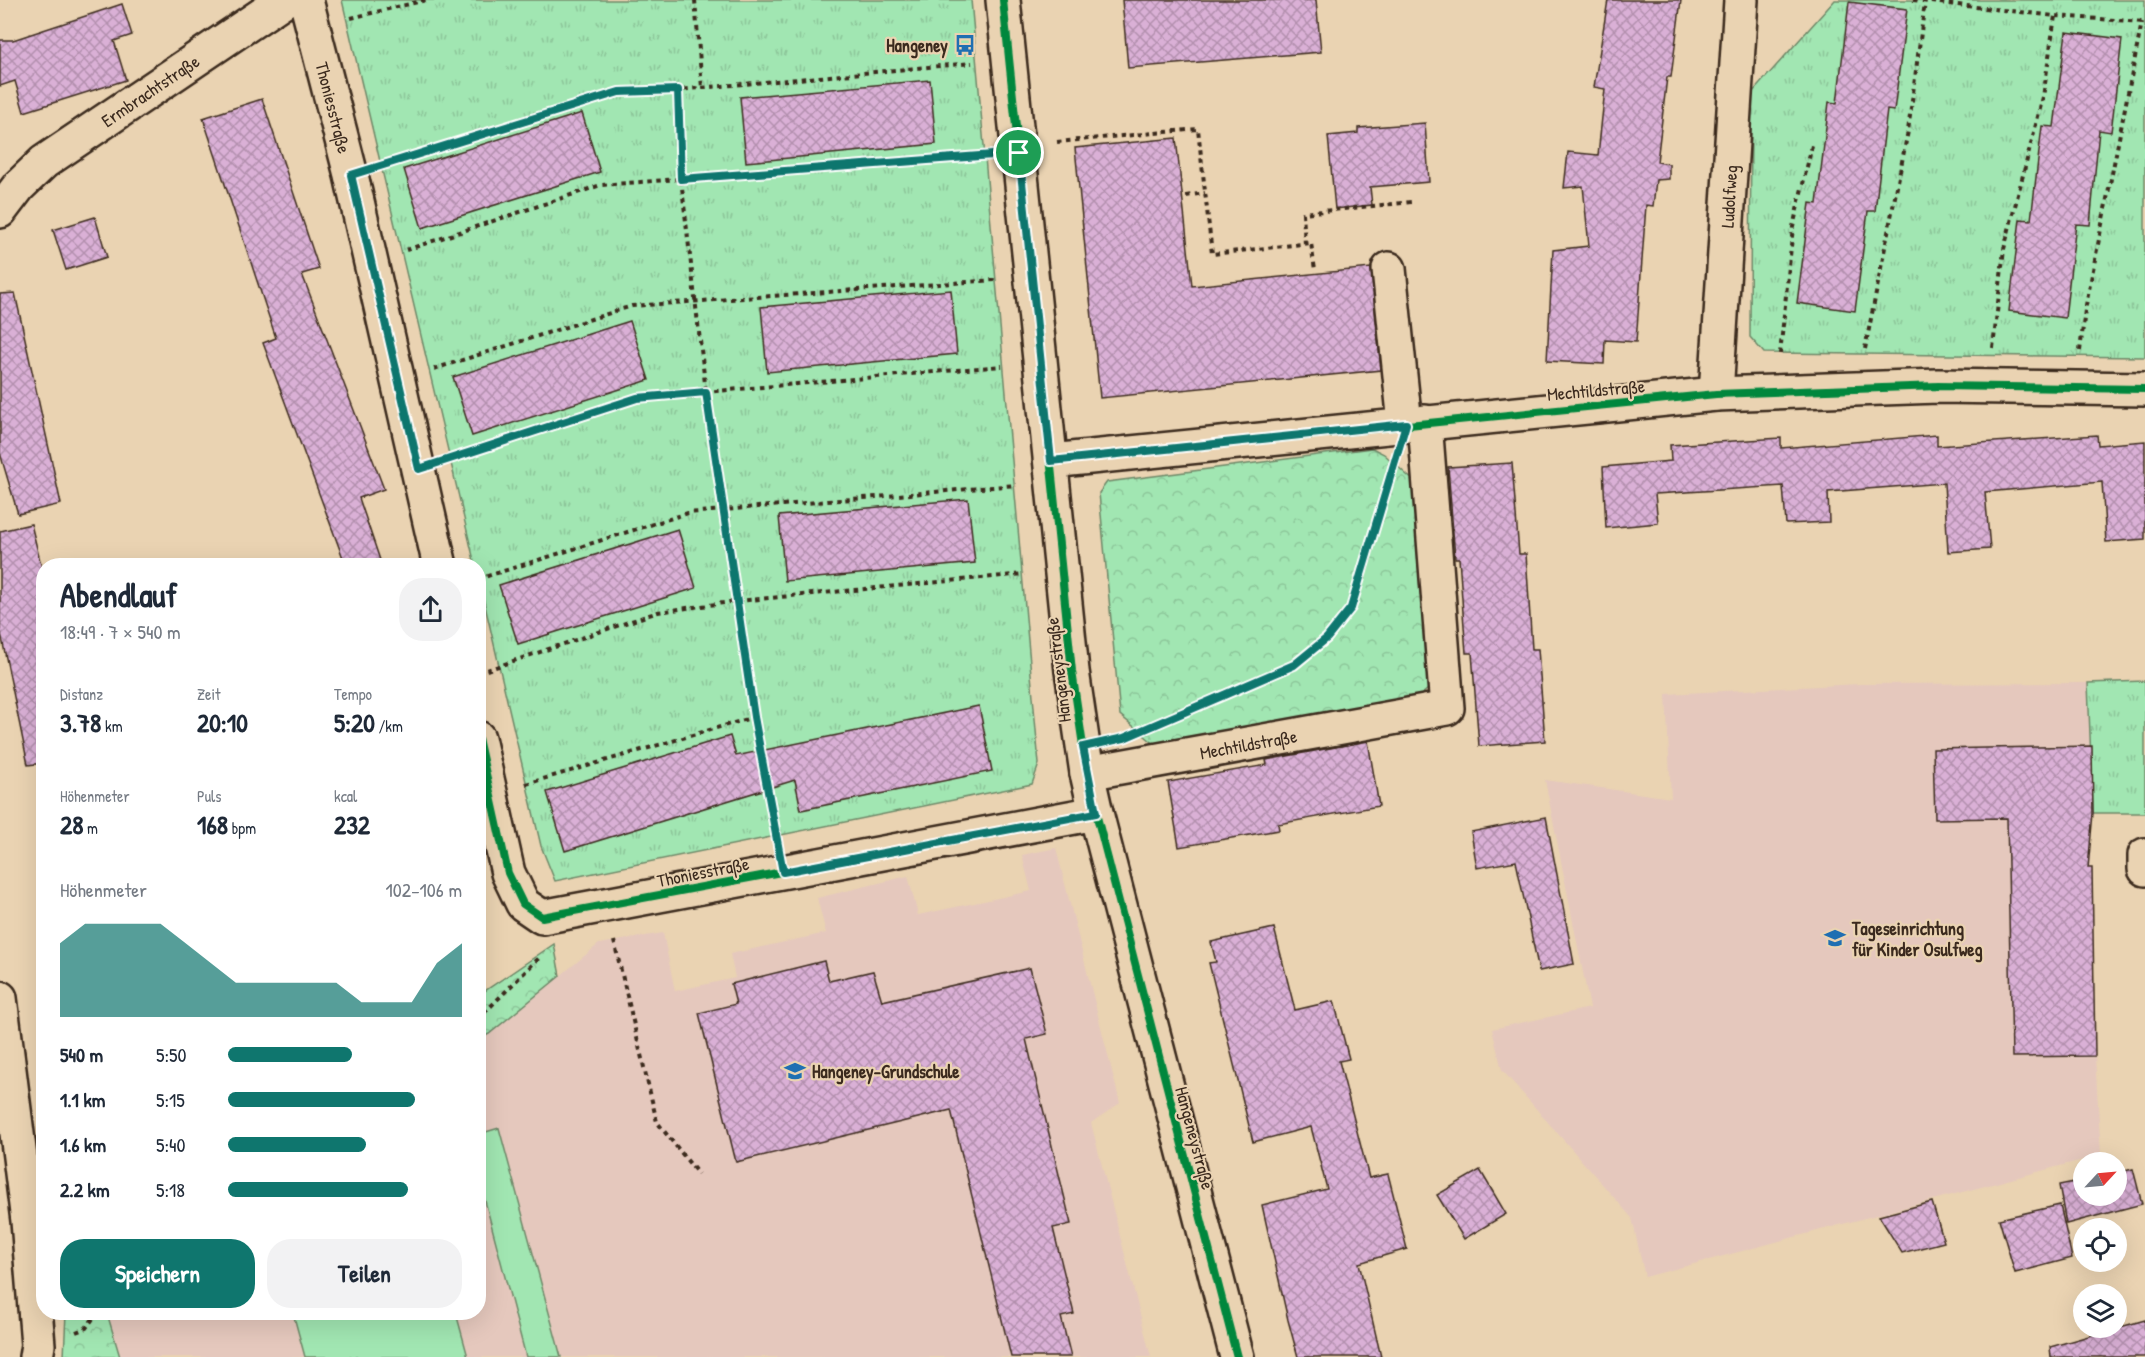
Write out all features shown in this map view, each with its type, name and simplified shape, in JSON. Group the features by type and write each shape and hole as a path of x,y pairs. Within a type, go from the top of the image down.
{"street":[{"name":"Ermbrachtstraße","path":"6,188 284,0"},
{"name":"Hangeneystraße","path":"1003,0 1072,671 1087,773 1238,1357"},
{"name":"Ludolfweg","path":"1716,394 1742,0"},
{"name":"Thoniesstraße","path":"309,13 351,175 438,558"},
{"path":"1389,269 1415,423"},
{"name":"Mechtildstraße","path":"1052,472 1415,423 1716,394 1938,387 2145,389"},
{"name":"Mechtildstraße","path":"1087,773 1447,708 1415,423"},
{"path":"486,773 508,873 523,904 542,917"},
{"name":"Thoniesstraße","path":"542,917 1096,813"},
{"path":"2145,855 2145,869"},
{"path":"0,998 28,1221 38,1346 36,1357"}],"path":[{"path":"309,13 426,0"},
{"path":"695,0 702,87"},
{"path":"1913,0 2055,16 2144,22 2085,310 2078,363"},
{"path":"1864,350 1908,131 1925,2"},
{"path":"1992,349 2004,249 2043,97 2055,16"},
{"path":"351,175 619,92 678,90 1009,60"},
{"path":"678,90 681,179 706,392 754,717 783,872"},
{"path":"1057,142 1198,129 1212,254 1311,243 1315,270"},
{"path":"1779,366 1793,227 1813,141"},
{"path":"371,262 601,185 1019,153"},
{"path":"1186,196 1205,193"},
{"path":"1305,244 1302,213 1412,202"},
{"path":"399,380 632,306 1032,278"},
{"path":"419,469 637,398 1041,363"},
{"path":"1165,720 1294,665 1327,638 1351,608 1415,423"},
{"path":"486,576 688,513 1052,472"},
{"path":"486,670 658,612 738,601 1062,571"},
{"path":"491,795 754,717"},
{"path":"606,905 657,1122 698,1174"},
{"path":"486,1011 539,958 542,917"}],"shaded area":[{"name":"Tageseinrichtung für Kinder Osulfweg","path":"2088,683 2092,746 2090,867 2092,868 2095,1056 2101,1152 2073,1152 2073,1162 1645,1277 1632,1218 1502,1070 1492,1029 1590,1008 1545,780 1671,798 1666,694 1859,684"},
{"name":"Hangeney-Grundschule","path":"1056,848 1120,1103 1091,1123 1151,1357 120,1357 109,1320 486,1320 486,1036 599,944 663,933 675,991 735,978 730,954 826,933 817,898 908,876 918,915 1031,891 1022,855"}],"green space":[{"path":"342,0 971,0 1039,764 1032,784 555,881 541,846 486,610 486,558 473,558"},
{"path":"1835,0 2145,0 2145,357 1764,353 1750,337 1751,94"},
{"path":"1372,448 1384,454 1418,485 1433,685 1412,702 1157,746 1120,715 1099,493 1107,482"},
{"path":"2145,681 2145,813 2093,813 2088,683"},
{"path":"554,944 560,976 486,1036 486,990"},
{"path":"499,1128 561,1357 526,1357 486,1205 486,1132"},
{"path":"66,1320 109,1320 120,1357 64,1357"},
{"path":"295,1320 458,1320 468,1357 305,1357"}],"building":[{"path":"1122,0 1316,0 1321,52 1128,68"},
{"path":"1608,0 1681,0 1671,77 1667,77 1657,162 1669,164 1669,179 1656,180 1653,206 1646,205 1636,342 1605,340 1604,364 1547,361 1553,250 1589,246 1583,186 1564,188 1568,152 1598,155 1605,89 1594,87"},
{"path":"1849,2 1907,9 1894,111 1887,110 1875,211 1868,211 1855,311 1797,303 1810,203 1817,204 1829,102 1837,103"},
{"path":"122,4 132,35 114,41 126,80 24,112 15,81 0,86 0,40 13,40"},
{"path":"2066,32 2122,39 2111,132 2099,130 2090,225 2076,224 2065,318 2009,311 2020,219 2031,220 2042,126 2054,127"},
{"path":"930,80 936,144 746,162 740,97"},
{"path":"262,99 319,269 302,274 384,489 359,498 379,558 343,558 263,343 276,338 203,118"},
{"path":"582,113 600,172 422,228 404,169"},
{"path":"1425,123 1429,182 1370,187 1372,205 1335,209 1328,136 1358,133 1358,128"},
{"path":"1176,138 1192,286 1371,268 1381,370 1100,398 1075,148"},
{"path":"95,217 107,257 66,270 53,230"},
{"path":"951,290 957,354 767,372 761,307"},
{"path":"15,293 61,504 18,514 0,453 0,294"},
{"path":"630,321 649,380 472,436 453,377"},
{"path":"1937,435 1937,446 2097,435 2098,445 2145,441 2145,539 2106,542 2102,482 1985,492 1990,549 1948,552 1944,483 1828,492 1829,522 1786,524 1783,486 1655,494 1658,523 1606,528 1603,467 1671,461 1670,445 1781,438 1781,448"},
{"path":"1512,463 1519,554 1526,554 1532,649 1538,649 1545,741 1479,746 1472,653 1466,653 1459,558 1455,558 1448,467"},
{"path":"968,499 975,563 785,581 779,516"},
{"path":"31,524 39,558 36,558 36,764 28,765 0,629 0,531"},
{"path":"678,529 696,588 518,644 499,585"},
{"path":"979,706 992,771 801,810 795,780 565,851 547,792 730,736 736,756"},
{"path":"1368,741 1379,806 1278,824 1279,830 1179,847 1168,782 1267,765 1266,760"},
{"path":"2092,746 2093,813 2088,868 2092,868 2095,1056 2012,1057 2007,818 1935,819 1933,749"},
{"path":"1546,817 1574,964 1539,971 1516,861 1477,868 1471,832"},
{"path":"1274,928 1295,1010 1334,1001 1349,1059 1339,1061 1369,1178 1388,1174 1407,1249 1359,1263 1381,1357 1298,1357 1288,1320 1262,1205 1327,1189 1311,1127 1253,1142 1209,963 1216,962 1211,942"},
{"path":"824,961 829,981 873,971 882,1001 1030,968 1047,1034 1026,1039 1071,1224 1053,1228 1074,1314 1061,1317 1071,1357 1011,1357 951,1110 736,1162 699,1013 736,1004 731,984"},
{"path":"2133,1169 2142,1204 2089,1218 2073,1218 2073,1222 2066,1224 2059,1185 2073,1182 2073,1206 2127,1206 2127,1170"},
{"path":"1480,1170 1506,1214 1464,1239 1437,1195"},
{"path":"1932,1202 1944,1242 1902,1253 1879,1216"},
{"path":"2060,1205 2072,1258 2015,1273 1999,1219"},
{"path":"2145,1320 2145,1357 2051,1357 2050,1347 2082,1338 2127,1338 2127,1325"}],"cycle path":[{"path":"1003,0 1072,671 1087,773 1237,1357"},
{"path":"1051,461 1716,394 1938,386 2145,389"},
{"path":"486,774 508,873 523,904 542,917 1096,813"}],"place":[{"name":"Hangeney","path":"965,45"},
{"name":"Tageseinrichtung für Kinder Osulfweg","path":"1835,938"},
{"name":"Hangeney-Grundschule","path":"795,1071"}],"route":[{"path":"678,90 681,179 1019,153 1051,461 1406,424 1388,480 1368,558 1351,608 1327,638 1294,665 1124,738 1083,747 1096,813 783,872 754,717 706,392 637,398 419,469 351,175 619,92 678,90"}]}
